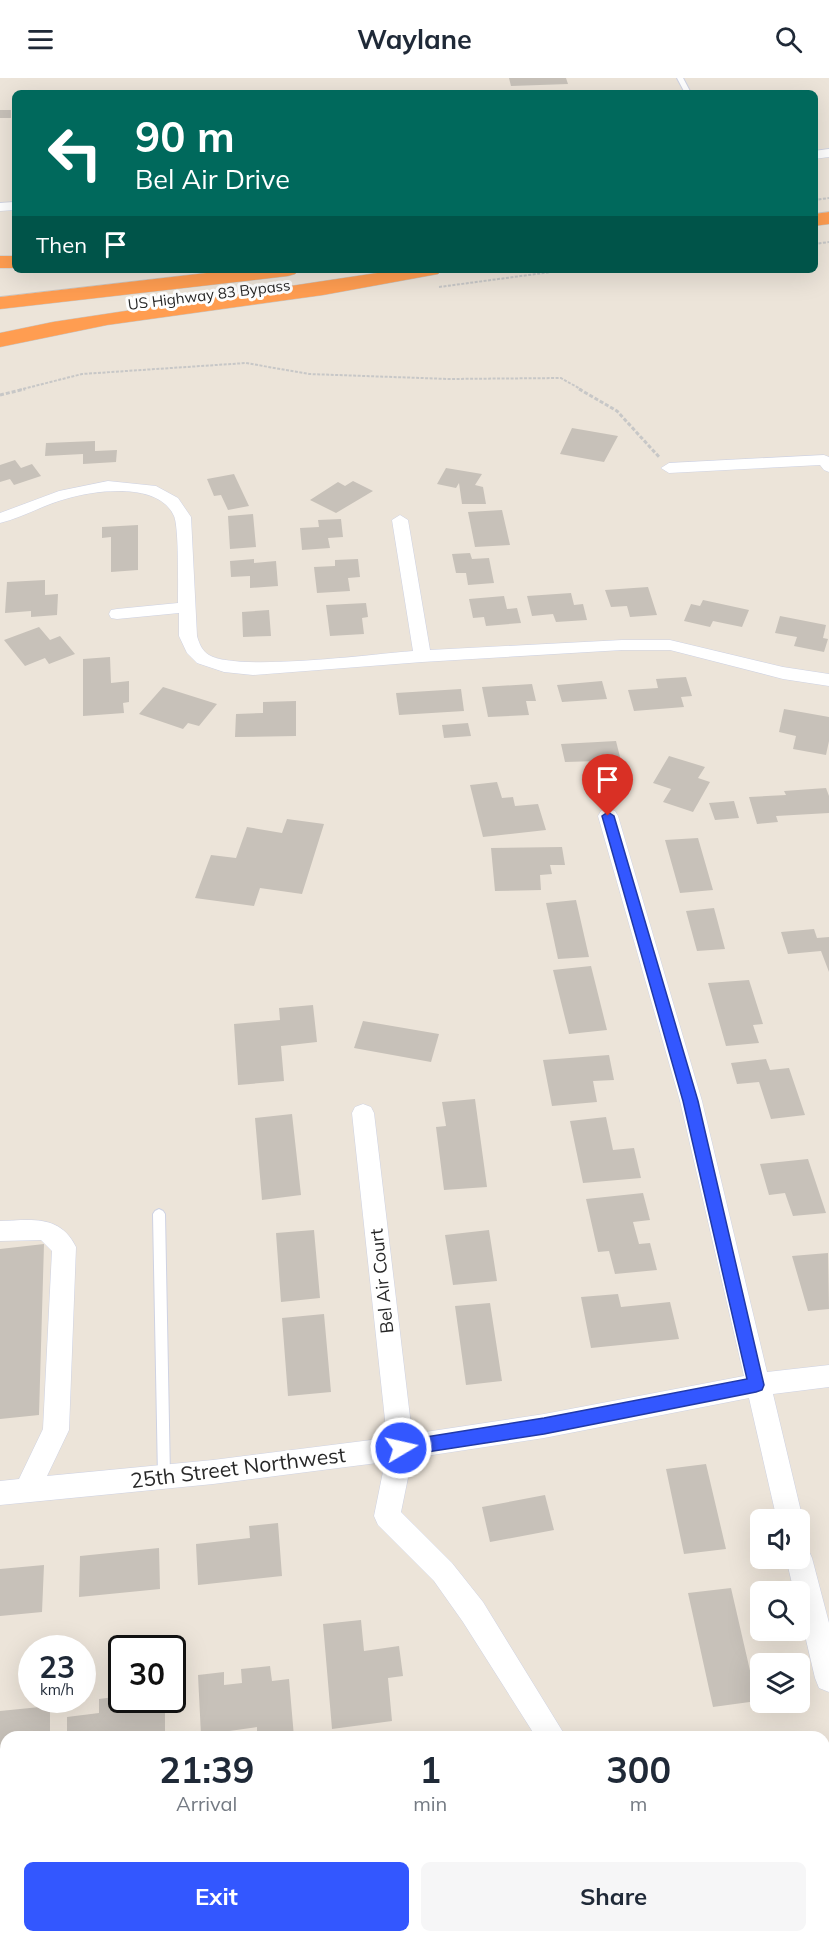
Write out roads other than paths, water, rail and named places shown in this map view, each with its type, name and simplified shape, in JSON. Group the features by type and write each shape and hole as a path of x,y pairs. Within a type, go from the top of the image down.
{"highway":[{"name":"US Highway 83 Bypass","path":"0,303 262,273"},
{"name":"US Highway 83 Bypass","path":"0,318 392,273"},
{"path":"0,340 163,310 417,273"}],"street":[{"path":"669,468 827,462"},
{"path":"0,518 82,489 108,486 150,489 172,501 183,517 188,636 193,649 203,658 224,666 253,669 422,656 622,645 670,645 783,673 829,680"},
{"path":"400,520 422,656"},
{"path":"117,614 186,607"},
{"path":"608,816 691,1101 756,1385 787,1509"},
{"name":"Bel Air Court","path":"363,1113 401,1448 387,1516 443,1572 473,1612 548,1731"},
{"path":"0,1231 46,1230 64,1247 56,1430 26,1491"},
{"name":"25th Street Northwest","path":"0,1493 164,1477 401,1448 544,1426 756,1385 829,1376"},
{"path":"802,1569 829,1678"}],"lane":[{"path":"159,1214 164,1477"}]}
